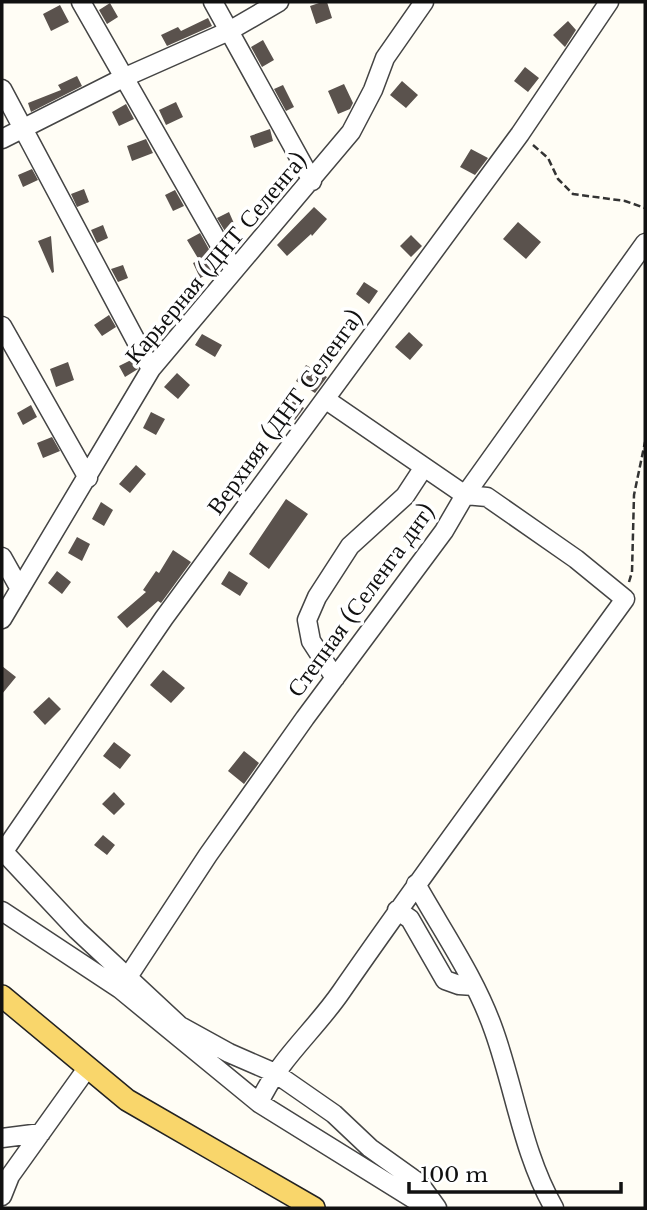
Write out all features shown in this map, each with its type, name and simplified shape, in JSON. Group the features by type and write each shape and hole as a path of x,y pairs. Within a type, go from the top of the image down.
{"main road":[{"path":"2,996 127,1100 314,1208"}],"street":[{"path":"81,2 234,270"},
{"path":"213,2 312,181"},
{"path":"2,139 123,78 229,31 279,2"},
{"name":"Карьерная (ДНТ Селенга)","path":"2,619 151,369 351,132 373,90 385,58 424,2"},
{"name":"Верхняя (ДНТ Селенга)","path":"2,852 164,618 520,134 610,2"},
{"path":"2,89 151,369"},
{"name":"Степная (Селенга днт)","path":"124,984 208,855 444,531 465,495 645,243"},
{"path":"2,326 88,478"},
{"path":"259,1103 275,1073 332,1004 397,910 625,599 576,559 487,497 465,495 325,399"},
{"path":"335,678 311,641 307,620 317,597 350,545 405,496 424,467"},
{"path":"2,557 20,589"},
{"path":"2,852 77,930 124,984 259,1103 428,1208"},
{"path":"416,884 474,986 495,1031 541,1184 555,1208"},
{"path":"397,910 411,919 445,979 459,985 474,986"},
{"path":"2,911 124,984 180,1026 229,1053 275,1073 334,1114 370,1147 419,1183 437,1208"},
{"path":"2,1196 10,1176 88,1067"},
{"path":"2,1138 41,1133"}],"path":[{"path":"520,134 548,158 558,179 573,194 625,201 645,208"},
{"path":"625,599 632,572 634,495 645,442"}],"building":[{"path":"327,2 332,18 316,24 310,6"},
{"path":"110,3 118,17 107,24 99,10"},
{"path":"60,5 69,22 51,31 43,14"},
{"path":"208,18 212,26 167,46 161,35 178,27 181,31"},
{"path":"568,21 576,30 565,47 553,35"},
{"path":"263,40 274,60 262,67 251,47"},
{"path":"525,67 539,78 528,92 514,81"},
{"path":"77,76 82,86 31,112 28,103 61,90 58,85"},
{"path":"402,81 418,95 406,108 390,95"},
{"path":"344,84 353,103 350,109 338,114 328,91"},
{"path":"283,85 294,107 286,111 274,89"},
{"path":"176,102 183,117 166,125 159,110"},
{"path":"126,104 134,119 119,126 112,112"},
{"path":"270,129 273,141 254,148 250,136"},
{"path":"146,139 153,153 132,161 127,146"},
{"path":"471,149 488,158 475,175 460,167"},
{"path":"32,169 38,180 23,187 18,175"},
{"path":"292,169 297,178 284,185 279,174"},
{"path":"84,189 89,202 77,207 71,194"},
{"path":"175,190 184,206 173,211 165,195"},
{"path":"314,207 327,219 312,236 311,234 287,256 277,245"},
{"path":"229,212 236,228 226,233 217,218"},
{"path":"518,222 541,242 526,259 503,239"},
{"path":"103,225 108,238 97,243 91,230"},
{"path":"200,233 220,269 200,278 193,263 199,260 187,240"},
{"path":"411,235 422,246 411,257 400,246"},
{"path":"51,236 54,272 52,273 38,241"},
{"path":"123,265 128,278 118,282 111,269"},
{"path":"364,282 378,291 369,304 356,294"},
{"path":"193,295 195,299 182,315 176,303"},
{"path":"109,315 116,327 102,336 94,325"},
{"path":"409,332 423,345 410,360 395,347"},
{"path":"202,334 222,345 215,357 195,345"},
{"path":"133,359 138,369 125,377 119,366"},
{"path":"68,362 74,380 56,387 50,369"},
{"path":"306,365 327,377 315,393 296,381"},
{"path":"177,373 190,385 178,399 164,387"},
{"path":"294,400 304,408 295,420 285,411"},
{"path":"31,405 37,417 23,425 17,413"},
{"path":"151,412 165,419 156,435 143,428"},
{"path":"52,437 60,451 43,458 37,443"},
{"path":"136,465 146,474 130,493 119,484"},
{"path":"286,499 308,514 269,569 249,554"},
{"path":"101,502 113,510 104,526 92,519"},
{"path":"77,537 90,544 82,561 68,553"},
{"path":"173,550 191,562 161,603 158,601 127,628 117,617 146,592 143,590 156,571 159,573"},
{"path":"57,571 71,582 62,594 48,583"},
{"path":"229,571 248,583 240,596 221,584"},
{"path":"2,666 16,677 2,694"},
{"path":"163,670 185,688 171,703 150,685"},
{"path":"49,697 61,709 45,725 33,712"},
{"path":"114,742 131,755 120,769 103,756"},
{"path":"244,751 259,763 244,784 228,771"},
{"path":"114,792 125,804 114,815 102,804"},
{"path":"103,835 115,845 107,855 94,845"}]}
